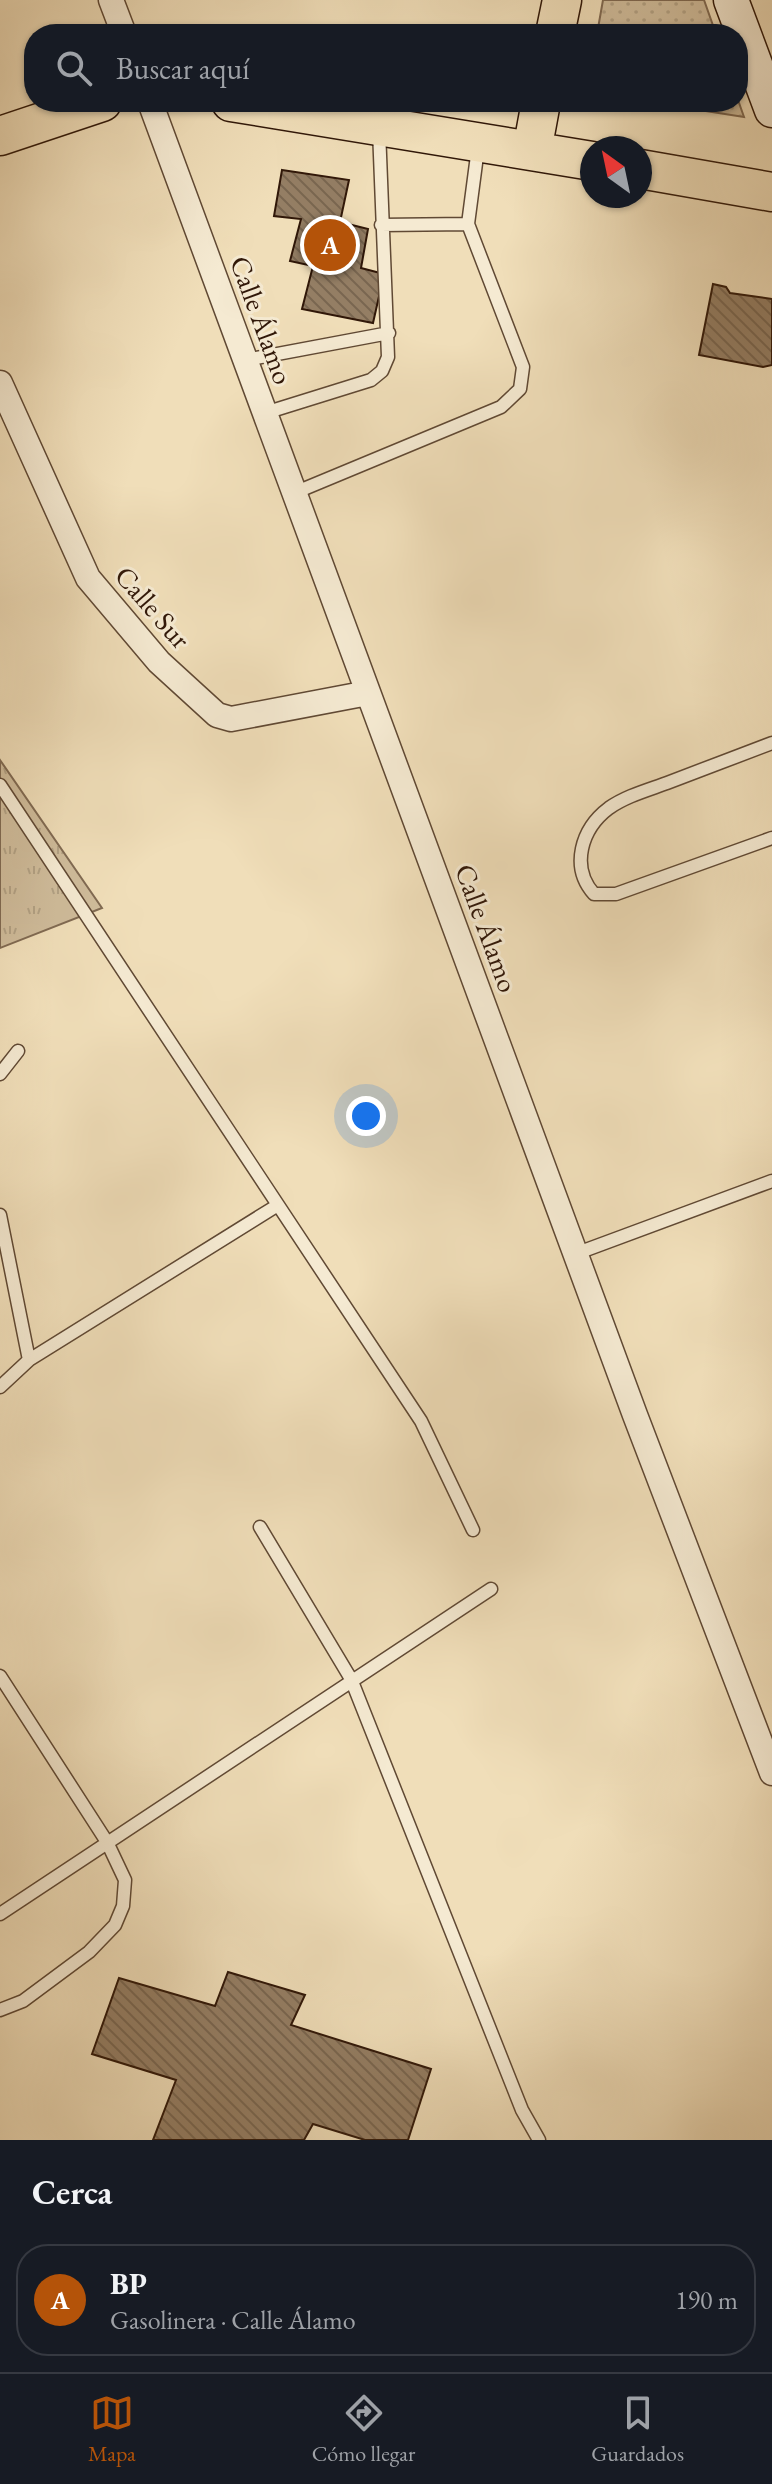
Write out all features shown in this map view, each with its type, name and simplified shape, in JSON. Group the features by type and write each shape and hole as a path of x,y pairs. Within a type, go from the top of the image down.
{"main road":[{"path":"557,24 562,0"},
{"path":"0,136 72,112"},
{"path":"293,112 580,159"},
{"path":"532,151 539,112"},
{"path":"652,171 772,192"}],"street":[{"path":"111,0 120,24"},
{"path":"731,0 740,24"},
{"path":"748,46 772,110"},
{"name":"Calle Álamo","path":"154,112 575,1254 772,1773"},
{"name":"Calle Sur","path":"0,383 88,578 159,662 217,715 231,719 368,693"}],"lane":[{"path":"265,413 371,380 382,371 388,357 379,126"},
{"path":"294,493 501,407 520,389 523,367 468,224 479,142"},
{"path":"381,225 468,224"},
{"path":"245,360 389,333"},
{"path":"772,743 608,809 586,837 580,852 580,867 584,883 594,894 616,894 772,838"},
{"path":"0,785 421,1421 473,1530"},
{"path":"0,1074 18,1051"},
{"path":"575,1254 772,1181"},
{"path":"0,1387 29,1360 278,1205"},
{"path":"0,1215 29,1360"},
{"path":"260,1527 351,1679 522,2110 539,2140"},
{"path":"0,1914 491,1589"},
{"path":"0,1676 107,1842 125,1880 123,1906 115,1925 89,1952 23,2001 0,2010"},
{"path":"522,2110 527,2140"}],"green space":[{"path":"603,0 704,0 712,24 599,24"},
{"path":"712,112 742,112 744,117"},
{"path":"0,760 102,908 0,948"}],"building":[{"path":"282,170 349,180 340,222 368,229 361,268 384,274 373,323 302,309 313,266 290,261 301,219 274,216"},
{"path":"713,284 726,287 730,293 772,299 772,365 763,367 699,355"},
{"path":"228,1972 305,1995 291,2025 431,2069 408,2140 365,2140 313,2124 304,2140 153,2140 176,2080 92,2054 119,1978 215,2006"}],"place":[{"name":"BP","path":"330,245"}]}
